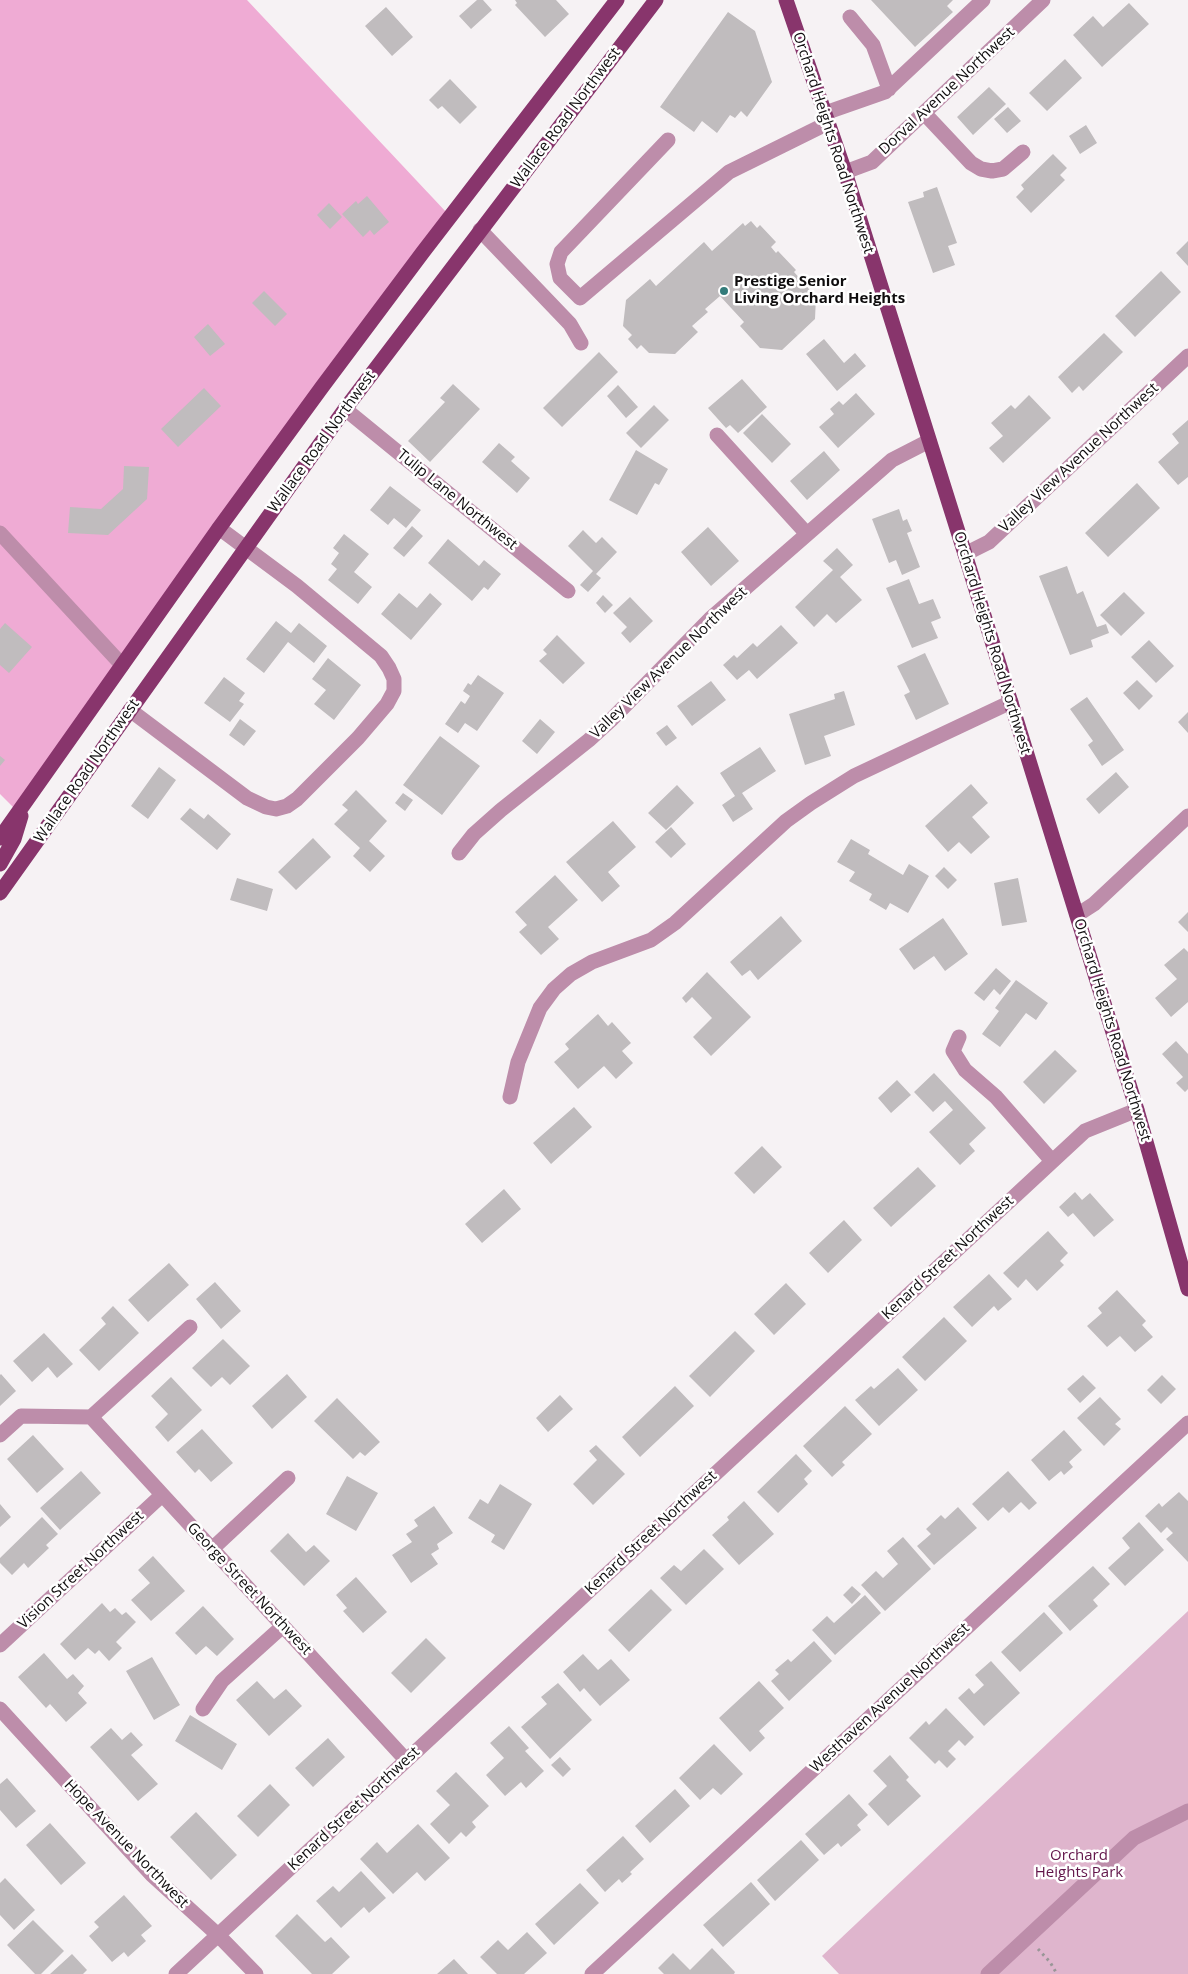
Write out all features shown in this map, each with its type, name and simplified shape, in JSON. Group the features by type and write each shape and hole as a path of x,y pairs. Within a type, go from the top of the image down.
{"main road":[{"name":"Wallace Road Northwest","path":"0,838 219,528 423,252 617,0"},
{"name":"Wallace Road Northwest","path":"0,892 345,409 656,0"},
{"name":"Orchard Heights Road Northwest","path":"786,0 845,172 965,554 1137,1110 1188,1286"},
{"path":"0,864 14,839 25,802"}],"street":[{"path":"668,140 560,252 557,264 560,278 580,298 729,172 826,118 880,94 889,88 983,0"},
{"name":"Dorval Avenue Northwest","path":"845,172 872,162 1043,0"},
{"path":"850,18 873,45 889,88"},
{"path":"924,113 971,163 981,169 992,172 1003,168 1023,152"},
{"path":"480,230 570,324 581,343"},
{"name":"Valley View Avenue Northwest","path":"965,554 990,542 1188,356"},
{"name":"Tulip Lane Northwest","path":"345,409 568,591"},
{"path":"718,435 807,534"},
{"name":"Valley View Avenue Northwest","path":"459,853 474,834 501,810 596,733 710,619 892,460 929,441"},
{"path":"130,710 247,798 266,807 276,809 287,806 297,799 358,738 387,704 394,691 394,679 380,656 297,586 246,546 219,528"},
{"path":"0,533 122,665"},
{"path":"510,1097 518,1062 540,1008 554,989 571,974 592,962 650,940 675,923 786,821 854,776 1010,702"},
{"path":"1077,915 1094,904 1188,816"},
{"path":"959,1037 953,1051 965,1070 996,1097 1052,1162"},
{"name":"Kenard Street Northwest","path":"176,1974 1085,1131 1137,1110"},
{"path":"0,1435 21,1416 91,1418 190,1327"},
{"name":"George Street Northwest","path":"91,1418 406,1760"},
{"name":"Westhaven Avenue Northwest","path":"592,1974 1188,1423"},
{"path":"212,1549 288,1478"},
{"name":"Vision Street Northwest","path":"0,1645 162,1495"},
{"path":"203,1709 222,1681 283,1626"},
{"name":"Hope Avenue Northwest","path":"0,1709 152,1875 218,1935 256,1974"},
{"path":"988,1974 1134,1838 1188,1811"}],"path":[{"path":"1027,1937 1050,1962 1056,1974"}],"green space":[{"name":"Orchard Heights Park","path":"1188,1611 1188,1974 839,1974 822,1956"}],"shaded area":[{"path":"0,0 247,0 447,213 347,359 23,817 0,794"}],"building":[{"path":"477,0 483,0 492,10 471,29 459,16"},
{"path":"515,0 556,0 569,14 545,37 515,5 517,3"},
{"path":"871,0 953,0 947,6 953,12 915,47"},
{"path":"1129,3 1149,24 1102,67 1073,35 1093,16 1103,27"},
{"path":"386,7 413,37 392,56 365,26"},
{"path":"728,12 755,31 772,82 747,117 741,111 735,118 730,115 717,133 702,121 694,132 660,107"},
{"path":"1065,59 1082,78 1047,111 1029,93"},
{"path":"450,79 477,107 460,124 442,106 438,109 429,100"},
{"path":"989,87 1006,104 973,135 957,117"},
{"path":"1008,107 1021,121 1007,133 994,119"},
{"path":"1086,125 1097,143 1080,154 1069,136"},
{"path":"1053,154 1067,168 1060,175 1065,180 1031,213 1016,197 1024,189 1021,185"},
{"path":"937,187 957,243 948,246 955,265 933,273 908,202 924,197 923,192"},
{"path":"367,196 389,222 374,235 370,230 363,237 342,214 356,201 358,204"},
{"path":"329,203 342,217 330,229 317,215"},
{"name":"Prestige Senior Living Orchard Heights","path":"751,221 757,228 760,225 776,242 771,247 776,253 778,251 796,270 794,272 816,297 815,319 782,350 760,348 740,326 744,322 720,296 705,309 708,312 692,326 698,332 675,354 649,353 641,345 637,349 628,339 632,335 623,326 626,300 650,279 656,286 704,242 712,251 743,223 745,226"},
{"path":"1188,241 1188,266 1176,253"},
{"path":"1161,271 1181,292 1135,337 1115,316"},
{"path":"264,291 287,314 275,326 252,303"},
{"path":"208,324 225,344 210,356 194,337"},
{"path":"1104,333 1123,352 1083,391 1079,386 1072,393 1058,377"},
{"path":"824,339 844,363 855,353 866,366 837,391 806,354"},
{"path":"599,352 618,372 562,427 543,408"},
{"path":"742,379 767,407 738,433 730,425 726,428 708,408"},
{"path":"453,384 480,409 430,462 408,441 445,402 440,398"},
{"path":"618,385 638,407 626,418 607,396"},
{"path":"204,388 221,406 178,447 161,429"},
{"path":"856,393 875,414 838,448 819,427 834,414 830,409 839,401 843,405"},
{"path":"1029,395 1051,418 1003,463 989,448 1003,436 991,423 1011,405 1015,409"},
{"path":"654,405 669,420 641,448 626,433"},
{"path":"762,414 791,444 772,463 743,433"},
{"path":"1188,420 1188,477 1178,485 1158,462 1179,443 1172,434"},
{"path":"499,443 515,457 511,461 530,478 517,493 482,462"},
{"path":"636,450 668,469 659,485 655,483 637,515 609,500"},
{"path":"824,451 840,470 807,500 790,481"},
{"path":"124,466 149,467 147,499 108,535 68,533 70,507 101,509 123,489"},
{"path":"1137,483 1160,508 1108,557 1085,533"},
{"path":"390,486 421,510 406,528 394,518 388,525 370,510"},
{"path":"899,509 903,521 907,519 912,531 907,533 920,567 902,575 896,560 889,563 872,519"},
{"path":"412,526 423,536 404,557 393,548"},
{"path":"708,527 739,561 711,586 681,552"},
{"path":"583,530 596,543 602,537 617,552 596,574 601,578 588,592 580,585 593,571 568,546"},
{"path":"344,534 369,554 354,572 372,587 358,604 328,580 337,569 331,564 339,553 333,548"},
{"path":"448,539 479,566 484,560 501,574 488,590 484,587 472,601 428,563"},
{"path":"837,548 853,565 840,577 862,600 836,623 827,614 814,627 795,607 833,570 823,561"},
{"path":"1067,566 1077,594 1083,591 1097,627 1106,624 1109,633 1091,640 1093,647 1070,655 1039,576"},
{"path":"909,579 919,604 933,599 941,618 931,622 938,638 912,648 886,588"},
{"path":"1124,592 1145,613 1121,636 1100,615"},
{"path":"399,593 417,608 430,593 442,604 411,640 381,614"},
{"path":"603,595 613,605 605,613 596,603"},
{"path":"630,597 653,621 630,643 621,633 627,627 613,613"},
{"path":"276,621 291,633 299,623 327,646 314,663 288,642 264,673 246,659"},
{"path":"5,623 32,647 9,673 0,665 0,629"},
{"path":"781,625 798,643 757,679 749,670 737,680 723,665 734,655 737,658 753,643 757,647"},
{"path":"557,635 585,663 563,684 539,661 547,654 543,650"},
{"path":"1149,640 1174,666 1156,683 1131,657"},
{"path":"925,653 949,704 916,720 904,695 910,692 897,666"},
{"path":"328,658 361,685 334,720 314,704 326,690 312,679"},
{"path":"478,675 504,693 477,731 465,723 458,733 445,724 461,701 465,704 470,696 463,691 468,683 471,685"},
{"path":"224,677 245,693 239,701 244,704 230,722 204,703"},
{"path":"1137,680 1153,696 1139,710 1123,693"},
{"path":"711,681 726,700 692,726 677,706"},
{"path":"844,691 855,725 824,736 831,756 805,765 789,714 835,699 834,694"},
{"path":"1087,697 1124,750 1102,766 1088,745 1093,741 1070,709"},
{"path":"1188,712 1188,733 1178,722"},
{"path":"240,719 256,731 244,746 229,735"},
{"path":"540,719 555,732 537,754 522,741"},
{"path":"667,725 677,738 666,746 656,733"},
{"path":"440,736 480,766 442,815 403,785"},
{"path":"760,747 776,771 742,793 753,809 733,822 722,805 735,796 720,773"},
{"path":"0,756 5,760 0,766"},
{"path":"159,767 176,780 148,819 131,806"},
{"path":"1116,772 1129,787 1099,814 1086,799"},
{"path":"971,784 988,803 972,817 990,837 971,854 959,842 948,852 925,826"},
{"path":"677,785 694,803 666,830 648,813"},
{"path":"356,790 387,821 369,841 385,856 370,872 353,856 360,848 334,824 348,810 342,805"},
{"path":"403,793 413,800 405,811 395,803"},
{"path":"190,808 204,819 208,814 231,834 217,850 180,819"},
{"path":"613,821 636,847 608,872 620,886 602,902 566,862"},
{"path":"671,827 686,844 671,858 655,842"},
{"path":"313,838 331,857 296,890 278,872"},
{"path":"851,839 870,850 868,854 903,875 909,864 929,876 908,913 890,903 886,910 869,900 872,894 849,881 855,872 837,862"},
{"path":"944,867 957,880 948,889 935,876"},
{"path":"555,875 578,900 548,927 559,939 541,955 519,932 527,925 515,912"},
{"path":"237,878 273,889 267,911 230,900"},
{"path":"1018,878 1027,922 1002,926 994,883"},
{"path":"1188,912 1188,932 1178,922"},
{"path":"781,916 802,941 758,980 750,970 742,976 730,962"},
{"path":"943,918 968,954 945,971 934,956 914,970 899,949"},
{"path":"1184,948 1188,952 1188,1002 1171,1017 1155,998 1177,979 1164,965"},
{"path":"996,968 1011,981 1000,995 994,989 984,1001 974,993"},
{"path":"707,972 751,1017 711,1056 693,1037 712,1018 692,997 686,1003 682,998"},
{"path":"1016,980 1048,1003 1036,1020 1026,1013 1000,1047 982,1034 999,1011 995,1008"},
{"path":"598,1014 608,1026 612,1022 631,1043 622,1051 633,1063 616,1079 604,1066 578,1089 554,1062 569,1049 565,1044"},
{"path":"1176,1041 1188,1054 1188,1089 1185,1092 1176,1083 1183,1077 1162,1054"},
{"path":"1055,1050 1077,1071 1044,1104 1023,1082"},
{"path":"934,1073 986,1128 969,1144 975,1151 960,1165 929,1132 953,1110 945,1101 933,1112 914,1092"},
{"path":"897,1080 911,1095 891,1113 878,1098"},
{"path":"574,1107 592,1127 551,1164 533,1143"},
{"path":"762,1146 782,1167 754,1194 734,1173"},
{"path":"918,1167 936,1186 891,1227 873,1208"},
{"path":"504,1189 521,1209 482,1243 465,1224"},
{"path":"1075,1192 1082,1200 1090,1193 1114,1220 1094,1237 1073,1213 1068,1217 1059,1207"},
{"path":"844,1220 862,1240 828,1273 809,1253"},
{"path":"1048,1231 1068,1253 1060,1261 1064,1265 1037,1291 1026,1279 1018,1288 1003,1273"},
{"path":"169,1263 189,1285 148,1322 128,1300"},
{"path":"989,1274 1012,1299 998,1311 994,1306 972,1327 953,1307"},
{"path":"215,1282 241,1311 221,1329 196,1299"},
{"path":"786,1283 806,1304 774,1335 754,1314"},
{"path":"1117,1290 1146,1321 1142,1325 1153,1337 1135,1352 1120,1336 1107,1347 1087,1326 1102,1313 1098,1308"},
{"path":"113,1306 139,1333 99,1371 79,1350 106,1324 101,1318"},
{"path":"944,1317 967,1341 925,1381 902,1357"},
{"path":"735,1331 755,1351 710,1397 689,1376"},
{"path":"44,1333 73,1364 57,1378 48,1367 32,1382 13,1361"},
{"path":"223,1339 250,1366 230,1385 222,1377 211,1387 192,1368"},
{"path":"898,1368 918,1390 879,1426 855,1400 871,1386 874,1389"},
{"path":"287,1374 307,1397 272,1429 252,1406"},
{"path":"0,1375 16,1391 0,1406"},
{"path":"1083,1375 1096,1388 1080,1403 1067,1389"},
{"path":"1162,1375 1176,1389 1161,1404 1147,1390"},
{"path":"171,1377 202,1410 168,1442 155,1427 168,1414 151,1396"},
{"path":"675,1386 694,1406 640,1457 622,1437"},
{"path":"560,1395 573,1409 548,1432 536,1418"},
{"path":"1100,1397 1121,1419 1115,1424 1121,1429 1104,1446 1077,1418"},
{"path":"337,1398 380,1442 365,1456 360,1452 353,1459 314,1421"},
{"path":"845,1406 872,1434 842,1462 845,1465 832,1477 803,1446"},
{"path":"202,1429 233,1463 211,1482 199,1469 195,1473 176,1452"},
{"path":"1064,1430 1082,1450 1069,1462 1073,1467 1064,1475 1061,1471 1049,1481 1031,1460"},
{"path":"33,1435 64,1469 37,1493 7,1459"},
{"path":"596,1445 625,1474 593,1505 573,1484 597,1460 589,1451"},
{"path":"796,1454 812,1471 804,1479 808,1484 778,1513 757,1492"},
{"path":"81,1471 101,1493 60,1530 40,1508"},
{"path":"1008,1471 1037,1503 1029,1510 1021,1502 1009,1513 1003,1507 988,1521 972,1504"},
{"path":"347,1476 378,1493 356,1531 326,1514"},
{"path":"500,1484 532,1504 504,1550 491,1542 495,1535 468,1518 480,1499 488,1504"},
{"path":"1179,1492 1188,1501 1188,1562 1166,1539 1173,1533 1167,1527 1161,1533 1145,1516 1159,1503 1162,1507"},
{"path":"744,1501 774,1534 739,1565 712,1535 729,1520 727,1517"},
{"path":"0,1504 11,1517 0,1527"},
{"path":"434,1506 453,1533 437,1544 439,1549 431,1554 438,1564 411,1583 392,1555 412,1542 406,1534 418,1526 414,1520"},
{"path":"958,1507 977,1528 934,1565 917,1546 931,1534 926,1529 941,1515 945,1519"},
{"path":"42,1517 58,1534 46,1545 49,1548 28,1568 24,1563 12,1575 0,1563 0,1558"},
{"path":"1139,1522 1164,1550 1125,1586 1108,1568 1130,1548 1122,1538"},
{"path":"288,1533 306,1552 314,1545 330,1561 304,1586 270,1551"},
{"path":"903,1537 931,1569 885,1611 861,1585 876,1571 883,1578 898,1564 887,1551"},
{"path":"704,1549 724,1569 686,1605 660,1578 674,1565 681,1571"},
{"path":"153,1556 185,1591 151,1621 131,1600 150,1583 138,1570"},
{"path":"1093,1566 1110,1584 1093,1600 1098,1606 1070,1631 1048,1606"},
{"path":"356,1577 387,1612 363,1633 343,1611 347,1608 336,1595"},
{"path":"852,1586 861,1594 852,1604 843,1595"},
{"path":"651,1589 672,1610 629,1652 608,1630"},
{"path":"865,1595 881,1613 835,1655 812,1630 827,1616 834,1623"},
{"path":"102,1603 110,1612 115,1608 122,1615 126,1612 136,1622 116,1642 122,1648 109,1661 99,1650 95,1654 88,1648 75,1660 60,1644"},
{"path":"203,1606 234,1639 217,1656 206,1646 196,1655 175,1633"},
{"path":"1044,1612 1063,1633 1020,1672 1001,1652"},
{"path":"426,1638 446,1658 411,1693 391,1673"},
{"path":"814,1641 832,1661 789,1701 771,1681 779,1674 775,1670 788,1659 791,1662"},
{"path":"44,1653 67,1679 73,1674 84,1686 78,1693 87,1703 66,1722 50,1704 46,1708 18,1677"},
{"path":"583,1654 598,1670 611,1659 630,1680 600,1706 584,1688 580,1692 563,1672"},
{"path":"152,1657 180,1705 154,1720 126,1671"},
{"path":"991,1661 1020,1693 984,1726 958,1698 969,1688 974,1694 984,1685 975,1675"},
{"path":"257,1681 274,1699 286,1689 302,1706 269,1736 236,1700"},
{"path":"759,1681 784,1708 759,1731 765,1738 750,1752 719,1718"},
{"path":"558,1683 592,1720 550,1759 521,1727 547,1704 541,1697"},
{"path":"946,1708 974,1737 965,1746 959,1740 948,1751 956,1759 947,1768 939,1760 935,1764 909,1738 926,1721 929,1725"},
{"path":"190,1715 237,1744 222,1770 175,1741"},
{"path":"509,1726 529,1748 525,1751 544,1771 526,1788 521,1782 505,1796 486,1775 504,1758 490,1743"},
{"path":"111,1728 122,1740 131,1732 143,1745 131,1755 158,1784 138,1801 90,1747"},
{"path":"328,1738 345,1757 313,1787 295,1768"},
{"path":"714,1744 743,1774 721,1795 713,1788 700,1800 679,1778"},
{"path":"890,1755 909,1777 906,1780 921,1796 888,1826 868,1804 887,1786 873,1771"},
{"path":"560,1757 571,1769 563,1777 551,1765"},
{"path":"456,1772 489,1806 472,1822 476,1827 466,1837 461,1832 449,1844 430,1824 450,1805 436,1791"},
{"path":"7,1778 36,1811 16,1828 0,1810 0,1784"},
{"path":"270,1784 290,1805 258,1837 237,1816"},
{"path":"675,1789 690,1806 650,1843 635,1826"},
{"path":"849,1794 868,1815 857,1825 861,1830 841,1847 838,1843 824,1855 805,1834"},
{"path":"196,1812 237,1855 211,1880 170,1837"},
{"path":"50,1823 86,1863 61,1885 26,1845"},
{"path":"418,1824 450,1858 425,1881 417,1872 393,1894 360,1859 377,1842 387,1853"},
{"path":"623,1836 644,1859 630,1872 632,1874 622,1883 619,1879 605,1892 586,1870"},
{"path":"801,1840 819,1860 775,1901 757,1880"},
{"path":"361,1871 386,1898 369,1913 364,1907 341,1928 316,1901 333,1886 339,1892"},
{"path":"5,1878 35,1910 14,1930 0,1915 0,1883"},
{"path":"751,1882 770,1904 723,1947 703,1925"},
{"path":"580,1883 599,1903 554,1945 535,1924"},
{"path":"124,1895 152,1926 141,1935 146,1941 128,1957 124,1952 112,1962 89,1936 99,1927 94,1922"},
{"path":"297,1914 325,1942 331,1937 350,1957 332,1974 312,1974 275,1936"},
{"path":"33,1920 64,1951 41,1974 35,1974 7,1945"},
{"path":"527,1932 547,1953 524,1974 497,1974 480,1957 498,1940 508,1950"},
{"path":"712,1948 735,1972 734,1974 664,1974 658,1968 673,1953 690,1970"},
{"path":"72,1954 87,1970 83,1974 50,1974"},
{"path":"454,1959 468,1974 437,1974"}],"place":[{"name":"Prestige Senior Living Orchard Heights","path":"724,291"}]}
